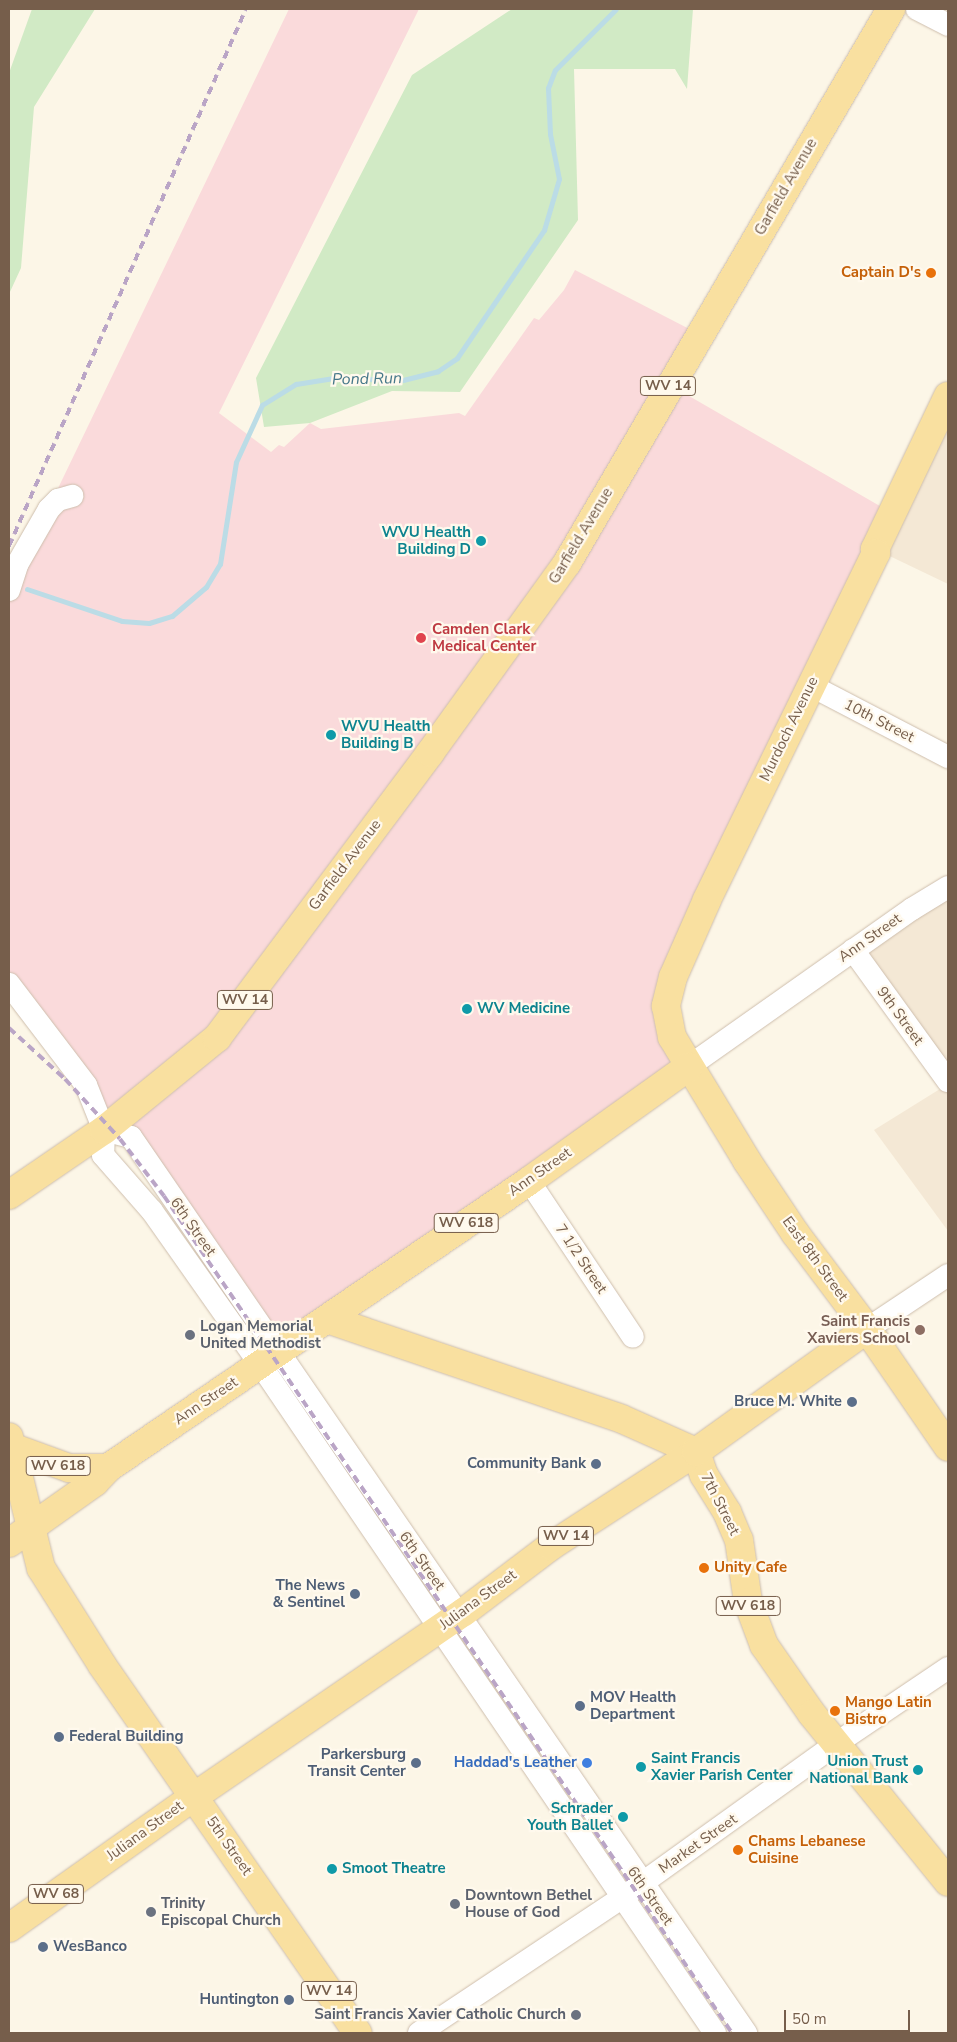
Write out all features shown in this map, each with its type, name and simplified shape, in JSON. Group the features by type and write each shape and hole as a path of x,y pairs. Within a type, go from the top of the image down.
{"main road":[{"name":"Garfield Avenue","path":"9,1195 104,1130 220,1034 567,563 891,9"},
{"name":"Murdoch Avenue","path":"688,1067 668,1027 667,995 707,900 810,685 876,553 875,548 948,396"},
{"name":"Ann Street","path":"9,1543 95,1482 108,1468 529,1181 688,1067"},
{"name":"East 8th Street","path":"688,1067 795,1233 867,1329 948,1447"},
{"path":"652,1093 682,1092 707,1097"},
{"path":"327,1319 622,1419 696,1452"},
{"name":"Juliana Street","path":"9,1928 195,1796 450,1621 551,1546 696,1452 867,1329"},
{"name":"WV 618","path":"10,1442 69,1468 108,1468"},
{"name":"5th Street","path":"10,1442 41,1568 102,1665 195,1796 358,2033"},
{"name":"7th Street","path":"696,1452 704,1475 727,1512 739,1540 748,1602 764,1645 812,1714 948,1882"},
{"path":"9,1552 21,1563 41,1568"}],"street":[{"path":"917,9 948,25"},
{"path":"9,590 18,563 49,509 58,500 72,496"},
{"name":"10th Street","path":"810,685 948,757"},
{"name":"Ann Street","path":"688,1067 853,950 948,887"},
{"name":"9th Street","path":"853,950 948,1081"},
{"name":"6th Street","path":"9,984 86,1085 104,1130 102,1156 152,1211 269,1358"},
{"name":"6th Street","path":"104,1130 130,1137 269,1358 450,1621 642,1884 746,2033"},
{"name":"7 1/2 Street","path":"529,1181 633,1337"},
{"name":"Juliana Street","path":"867,1329 948,1275"},
{"name":"6th Street","path":"450,1621 623,1897 715,2033"},
{"name":"Market Street","path":"419,2033 642,1884 837,1743 948,1668"}],"shaded area":[{"name":"Camden Clark Medical Center","path":"289,9 419,9 219,413 271,452 279,445 284,447 310,423 321,429 459,413 465,416 534,318 539,320 564,290 575,270 699,334 670,385 892,513 673,977 688,1067 279,1351 131,1137 104,1130 9,984 9,590"},
{"path":"948,396 948,584 875,549"},
{"path":"948,887 948,1080 853,950"},
{"path":"948,1084 948,1231 874,1130"}],"green space":[{"path":"32,9 95,9 34,107 21,268 9,294 9,73"},
{"path":"512,9 693,9 687,89 675,69 574,69 578,220 460,392 392,391 310,423 264,427 256,378 412,75"}],"waterway":[{"name":"Pond Run","path":"27,589 122,621 149,623 172,616 206,587 220,564 236,462 262,405 296,384 334,378 403,380 438,371 457,358 544,230 559,179 550,134 548,88 555,70 616,9"}],"railway":[{"path":"9,546 246,9"},
{"path":"9,1028 65,1079 120,1139 164,1196 732,2033"}],"place":[{"name":"Captain D's","path":"931,273"},
{"name":"WVU Health Building D","path":"481,541"},
{"name":"Camden Clark Medical Center","path":"421,638"},
{"name":"WVU Health Building B","path":"331,735"},
{"name":"WV Medicine","path":"467,1009"},
{"name":"Saint Francis Xaviers School","path":"920,1330"},
{"name":"Logan Memorial United Methodist","path":"190,1335"},
{"name":"Bruce M. White","path":"852,1402"},
{"name":"Community Bank","path":"596,1464"},
{"name":"Unity Cafe","path":"704,1568"},
{"name":"The News & Sentinel","path":"355,1594"},
{"name":"MOV Health Department","path":"580,1706"},
{"name":"Mango Latin Bistro","path":"835,1711"},
{"name":"Federal Building","path":"59,1737"},
{"name":"Parkersburg Transit Center","path":"416,1763"},
{"name":"Haddad's Leather","path":"587,1763"},
{"name":"Saint Francis Xavier Parish Center","path":"641,1767"},
{"name":"Union Trust National Bank","path":"918,1770"},
{"name":"Schrader Youth Ballet","path":"623,1817"},
{"name":"Chams Lebanese Cuisine","path":"738,1850"},
{"name":"Smoot Theatre","path":"332,1869"},
{"name":"Downtown Bethel House of God","path":"455,1904"},
{"name":"Trinity Episcopal Church","path":"151,1912"},
{"name":"WesBanco","path":"43,1947"},
{"name":"Huntington","path":"289,2000"},
{"name":"Saint Francis Xavier Catholic Church","path":"576,2015"}]}
